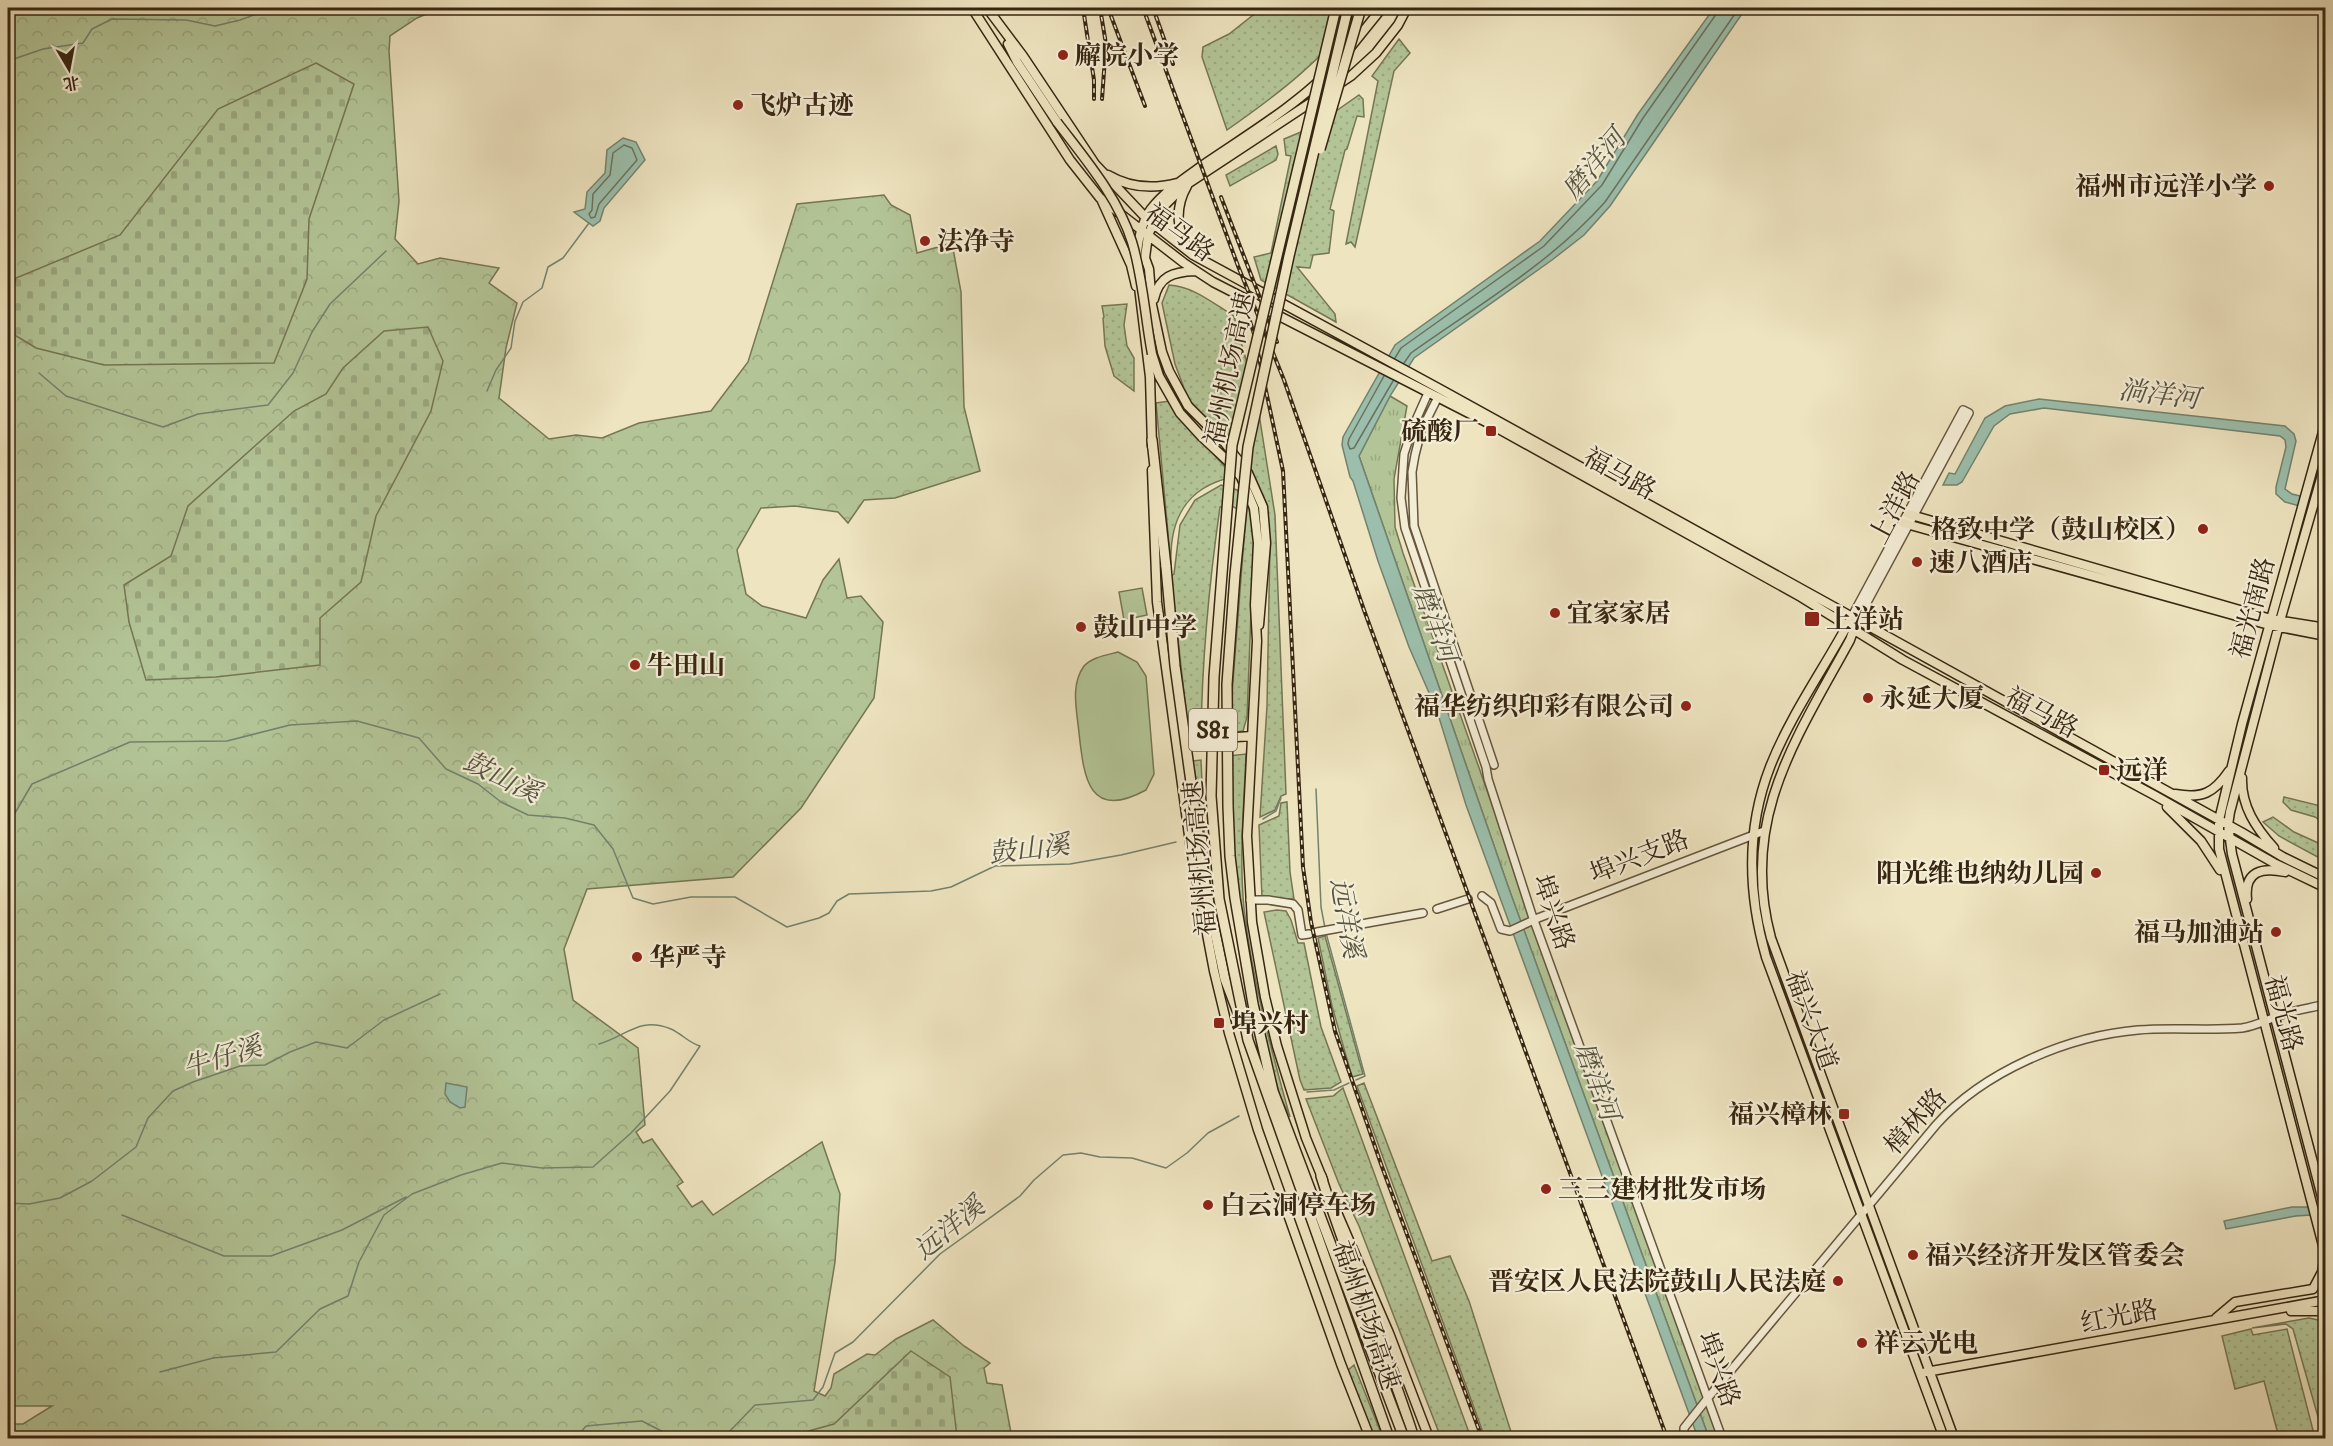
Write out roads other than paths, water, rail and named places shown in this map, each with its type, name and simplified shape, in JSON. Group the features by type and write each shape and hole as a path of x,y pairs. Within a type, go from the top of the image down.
{"highway":[{"name":"福州机场高速","path":"1336,8 1234,433 1214,676 1212,796 1219,899 1248,1040 1389,1438"},
{"name":"福州机场高速","path":"1348,8 1288,256 1248,447 1227,684 1228,806 1230,856 1253,1004 1273,1091 1404,1438"},
{"path":"1307,185 1324,138 1361,8"},
{"path":"1152,440 1175,666 1205,884 1225,979 1248,1040"},
{"path":"1321,1176 1333,1215 1396,1379 1414,1438"}],"main road":[{"name":"福马路","path":"972,8 1070,160 1100,198 1196,271 1379,367 1409,378 1852,623 1903,660 2325,888"},
{"name":"福马路","path":"987,8 1001,30 1023,56 1095,164 1149,221 1193,255 1386,360 1428,393 1488,423 1852,623 2325,878"},
{"path":"1138,292 1137,253 1154,206 1322,77 1358,39 1382,8"},
{"path":"1095,164 1115,179 1142,187 1185,182 1351,76 1376,53 1398,25 1407,8"},
{"path":"1001,30 1017,62 1112,198 1131,240 1138,264 1152,354 1159,376 1180,413 1232,465 1249,492 1254,508 1258,543 1255,605 1257,641 1247,836 1250,900 1258,960 1274,1036 1306,1138 1354,1248 1429,1438"},
{"path":"1185,182 1178,220 1182,240 1193,255"},
{"path":"1100,198 1131,265 1138,292 1150,377 1152,510 1157,602 1193,862 1214,971 1258,1130 1341,1364 1370,1438"},
{"path":"1145,233 1144,258 1149,269 1152,305 1162,352 1178,391 1201,420 1238,458 1257,489 1263,507 1266,543 1257,641"},
{"path":"1152,305 1157,286 1163,279 1172,273 1196,271"},
{"name":"福光南路","path":"2227,810 2231,768 2325,421"},
{"name":"福光南路","path":"2227,810 2242,767 2325,461"},
{"path":"1910,515 2270,622"},
{"path":"1906,524 2325,636"},
{"name":"福兴大道","path":"1852,623 1850,640 1788,754 1770,804 1764,831 1763,895 1768,929 1954,1438"},
{"name":"福兴大道","path":"1852,623 1794,718 1770,767 1761,795 1754,835 1752,889 1762,944 1944,1438"},
{"path":"2279,624 2325,628"},
{"path":"1175,741 1252,736"},
{"path":"2242,767 2241,788 2247,811 2260,833 2283,857"},
{"path":"2170,793 2204,796 2220,784 2231,768"},
{"path":"2158,798 2201,841 2215,860 2227,884"},
{"name":"福光路","path":"2227,810 2219,820 2219,849 2325,1256"},
{"name":"福光路","path":"2227,810 2232,854 2324,1208"},
{"path":"2248,917 2246,889 2248,882 2255,874 2268,869 2296,874"},
{"path":"2214,1319 2235,1302 2313,1288 2322,1272 2325,1256"},
{"name":"红光路","path":"1920,1373 2325,1300"},
{"path":"2234,1315 2262,1317 2298,1310 2325,1311"}],"street":[{"name":"埠兴路","path":"1428,393 1404,454 1401,498 1405,528 1490,766"},
{"name":"埠兴路","path":"1438,397 1421,431 1414,464 1412,497 1414,526 1490,766 1488,779 1534,921 1722,1438"},
{"name":"上洋路","path":"1852,623 1966,412"},
{"name":"埠兴支路","path":"1482,896 1491,903 1502,929 1510,931 1764,831"},
{"path":"1437,909 1468,899"},
{"path":"1250,900 1293,904 1310,934 1423,914"},
{"name":"樟林路","path":"1684,1438 1683,1432 1687,1425 1707,1399 1956,1104 1995,1079 2049,1051 2072,1043 2120,1032 2245,1028 2325,1004"}],"water":[{"path":"1714,8 1746,8 1610,206 1584,235 1552,260 1414,358 1390,396 1359,456 1509,889 1709,1438 1698,1438 1466,805 1437,711 1409,647 1378,561 1350,477 1342,445 1343,437 1395,345 1540,241 1597,181 1638,114"},
{"path":"623,138 636,142 645,160 604,208 600,221 593,226 574,212 585,209 587,192 605,173 607,150"},
{"path":"2039,399 2285,426 2294,434 2296,441 2285,489 2292,494 2325,502 2325,513 2285,502 2276,494 2286,447 2285,440 2280,436 2044,408 2010,414 1994,426 1962,482 1957,485 1943,485 1949,473 1955,474 1985,418 2005,406"},
{"path":"446,1083 467,1087 465,1107 460,1108 450,1102 445,1094"},
{"path":"2292,1207 2325,1207 2325,1214 2296,1216 2226,1229 2224,1221"}],"waterway":[{"path":"8,61 43,49 83,43 92,29 112,19 186,20 215,26 273,8"},
{"path":"487,391 496,370 511,348 515,321 523,302 542,288 548,267 563,258 589,223"},
{"path":"39,373 66,396 163,427 198,414 268,405 293,373 312,332 330,304 386,251"},
{"name":"鼓山溪","path":"8,825 32,784 130,742 227,741 290,725 357,721 419,738 446,769 478,784 501,802 528,815 565,818 594,825 613,849 633,898 653,904 691,897 735,897 787,927 829,913 837,901 849,894 931,891 951,887 995,866 1070,864 1176,842"},
{"name":"远洋溪","path":"1316,789 1321,907 1325,928"},
{"path":"1263,819 1276,811 1281,798"},
{"name":"远洋溪","path":"1326,933 1365,1076 1356,1080"},
{"name":"牛仔溪","path":"8,1203 29,1204 60,1198 92,1181 136,1147 148,1118 173,1091 240,1066 265,1065 316,1042 347,1048 384,1020 440,994"},
{"path":"160,1372 213,1358 276,1352 320,1309 348,1296 359,1262 384,1215 412,1194 461,1175 502,1163 542,1168 593,1167 631,1133 670,1091 700,1046 671,1029 650,1025 642,1026 599,1044"},
{"name":"远洋溪","path":"1307,1092 1334,1090 1349,1083"},
{"name":"远洋溪","path":"716,1438 729,1432 755,1405 813,1400 823,1387 835,1353 853,1342 940,1254 1020,1196 1034,1180 1063,1155 1081,1153 1100,1157 1132,1158 1166,1168 1187,1153 1208,1133 1239,1116"},
{"path":"122,1215 224,1256 271,1256 342,1230 406,1197"},
{"name":"远洋溪","path":"576,1438 586,1426 642,1421 675,1438"}],"railway":[{"path":"1083,8 1094,80 1094,99"},
{"path":"1100,8 1106,44 1102,99"},
{"path":"1108,8 1145,106"},
{"path":"1143,8 1238,266 1284,380 1364,610 1667,1438"},
{"path":"1153,8 1173,64"},
{"path":"1221,197 1277,342"},
{"path":"1245,305 1254,334 1283,471 1303,867 1311,922 1335,1031 1381,1164 1482,1438"}],"place":[{"name":"廨院小学","path":"1063,55"},
{"name":"飞炉古迹","path":"738,105"},
{"name":"福州市远洋小学","path":"2269,186"},
{"name":"法净寺","path":"925,241"},
{"name":"硫酸厂","path":"1491,431"},
{"name":"格致中学（鼓山校区）","path":"2203,529"},
{"name":"速八酒店","path":"1917,562"},
{"name":"宜家家居","path":"1555,613"},
{"name":"上洋站","path":"1812,619"},
{"name":"鼓山中学","path":"1081,627"},
{"name":"牛田山","path":"635,665"},
{"name":"永延大厦","path":"1868,698"},
{"name":"福华纺织印彩有限公司","path":"1686,706"},
{"name":"远洋","path":"2104,770"},
{"name":"阳光维也纳幼儿园","path":"2096,873"},
{"name":"福马加油站","path":"2276,932"},
{"name":"华严寺","path":"637,957"},
{"name":"埠兴村","path":"1219,1023"},
{"name":"福兴樟林","path":"1844,1114"},
{"name":"三三建材批发市场","path":"1546,1189"},
{"name":"白云洞停车场","path":"1208,1205"},
{"name":"福兴经济开发区管委会","path":"1913,1255"},
{"name":"晋安区人民法院鼓山人民法庭","path":"1838,1281"},
{"name":"祥云光电","path":"1862,1343"}],"water label":[{"name":"磨洋河","path":"1594,164"},
{"name":"淌洋河","path":"2159,394"},
{"name":"磨洋河","path":"1435,623"},
{"name":"磨洋河","path":"1597,1081"}]}
